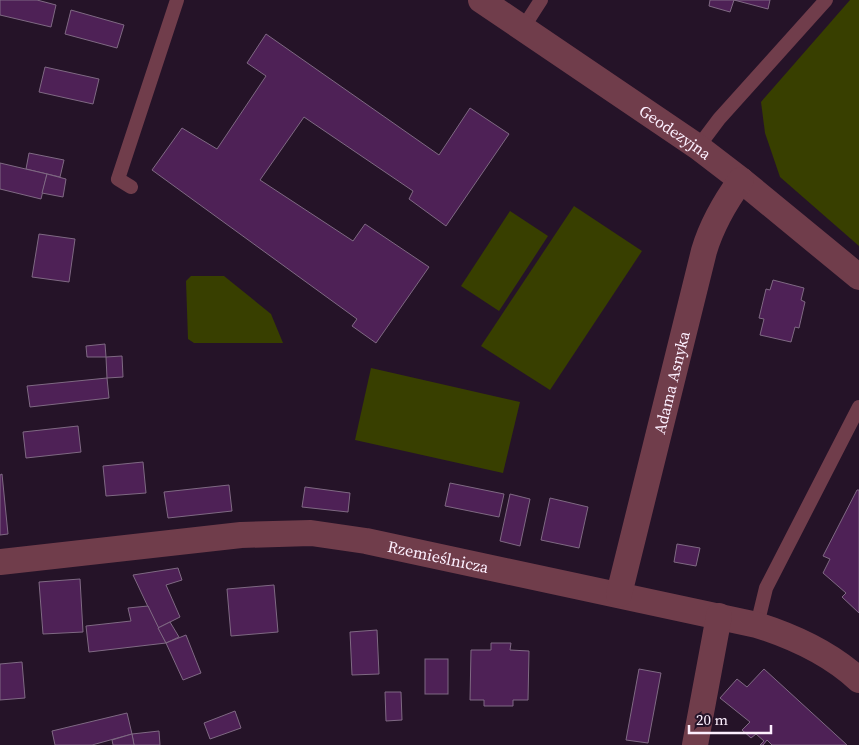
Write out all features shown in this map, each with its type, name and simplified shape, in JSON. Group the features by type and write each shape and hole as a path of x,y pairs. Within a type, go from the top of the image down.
{"street":[{"name":"Geodezyjna","path":"481,0 698,147 859,277"},
{"name":"Adama Asnyka","path":"619,594 709,233 718,215 741,180"},
{"name":"Rzemieślnicza","path":"0,562 241,535 311,533 366,541 757,625 786,634 814,647 859,680"},
{"path":"695,745 718,616"}],"lane":[{"path":"132,187 118,179 177,0"},
{"path":"523,28 541,0"},
{"path":"698,147 719,120 826,0"},
{"path":"757,625 766,588 859,407"}],"green space":[{"path":"850,0 859,0 859,246 780,177 765,133 761,102"},
{"path":"574,206 642,251 550,390 481,346"},
{"path":"510,211 548,236 499,311 461,286"},
{"path":"191,276 224,276 271,314 283,343 194,343 188,339 186,281"},
{"path":"371,368 520,402 503,473 355,440"}],"building":[{"path":"0,0 37,0 56,5 51,27 0,15"},
{"path":"710,0 734,0 730,12 709,6"},
{"path":"734,0 770,0 768,9"},
{"path":"71,10 124,25 117,48 65,34"},
{"path":"266,34 439,155 470,108 509,134 446,226 409,199 413,191 304,117 260,180 353,241 365,224 429,267 376,343 352,326 357,319 152,170 182,128 217,149 266,76 247,63"},
{"path":"45,67 99,79 93,104 39,92"},
{"path":"29,153 64,160 60,177 26,169"},
{"path":"0,163 47,174 41,199 0,189"},
{"path":"47,174 66,179 63,197 42,193"},
{"path":"39,234 75,239 69,282 32,277"},
{"path":"773,280 804,288 801,300 805,302 799,328 795,327 791,342 760,335 764,319 759,318 766,289 770,290"},
{"path":"105,344 106,357 87,357 86,346"},
{"path":"122,356 123,377 107,378 106,357"},
{"path":"107,378 109,398 30,407 27,386"},
{"path":"78,426 81,452 26,458 23,432"},
{"path":"143,462 146,493 106,496 103,466"},
{"path":"2,474 8,534 0,535 0,475"},
{"path":"450,483 504,494 499,517 445,506"},
{"path":"229,485 232,511 168,518 164,492"},
{"path":"305,487 350,493 348,512 302,507"},
{"path":"857,490 859,490 859,613 842,597 846,593 823,573 830,559 823,556"},
{"path":"510,494 530,499 520,546 500,541"},
{"path":"550,498 588,507 579,548 541,540"},
{"path":"677,544 700,548 696,566 674,562"},
{"path":"178,568 182,580 166,585 180,617 158,628 133,575"},
{"path":"80,579 83,632 43,634 39,582"},
{"path":"274,585 278,632 231,636 227,589"},
{"path":"148,606 166,643 89,652 86,626 131,621 128,608"},
{"path":"170,622 179,637 166,643 158,628"},
{"path":"377,630 379,674 352,675 350,632"},
{"path":"186,635 201,673 183,680 166,643"},
{"path":"491,643 511,643 510,650 529,651 528,700 513,700 513,706 484,706 484,700 470,700 471,650 491,650"},
{"path":"425,659 448,659 448,694 425,694"},
{"path":"22,662 25,698 0,700 0,664"},
{"path":"639,669 661,673 648,743 626,740"},
{"path":"764,669 847,745 772,745 767,740 763,745 760,745 764,741 756,734 751,738 742,730 750,722 720,698 737,679 747,687"},
{"path":"385,692 401,692 402,720 386,721"},
{"path":"235,711 241,728 210,739 204,723"},
{"path":"127,713 132,734 92,745 55,745 52,731"},
{"path":"159,731 160,745 134,745 132,734"},
{"path":"132,734 134,745 113,745 112,740"}]}
